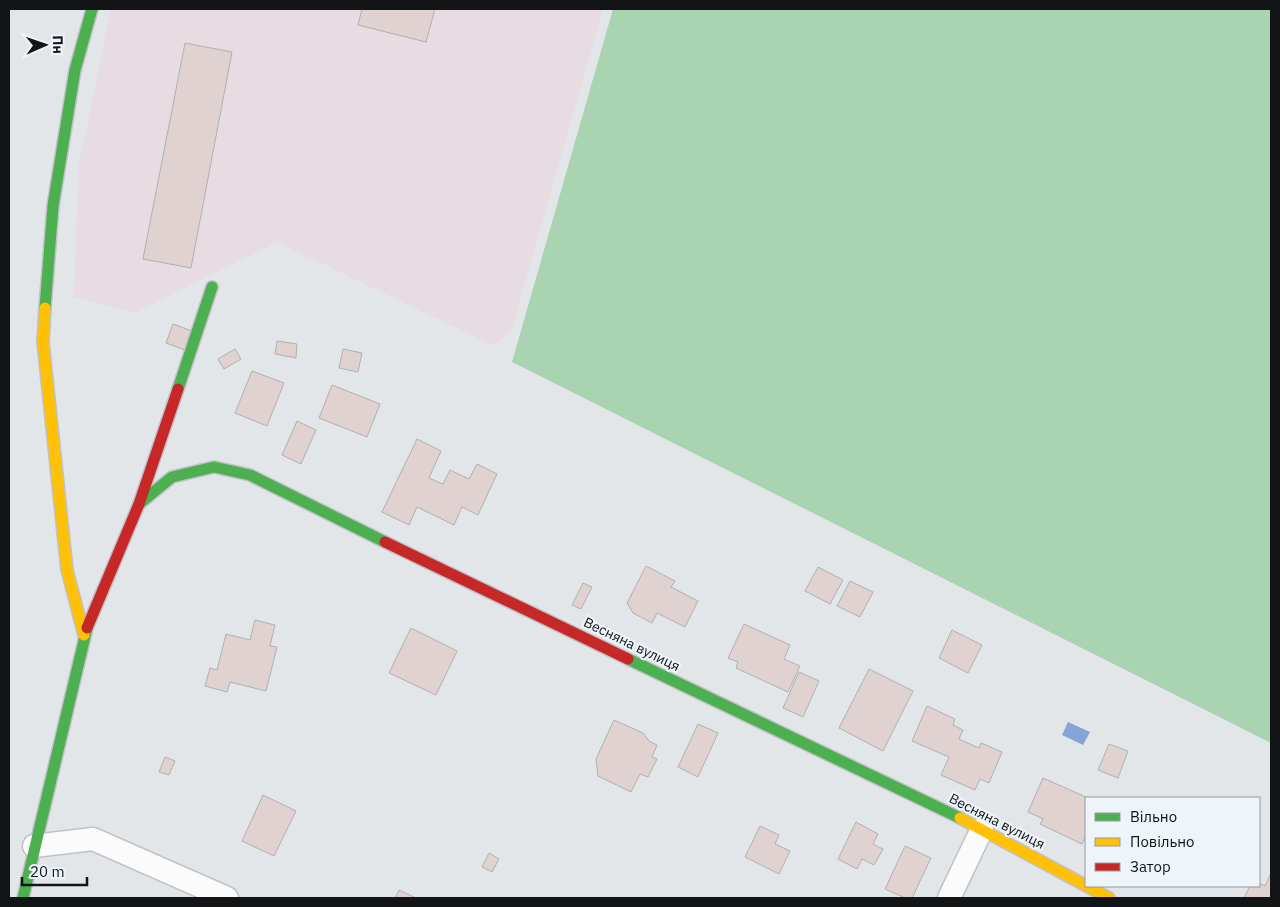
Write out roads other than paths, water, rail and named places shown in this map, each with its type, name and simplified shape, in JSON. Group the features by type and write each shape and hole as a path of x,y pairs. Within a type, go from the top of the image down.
{"street":[{"path":"84,635 67,570 43,342 53,206 75,70 92,9"},
{"path":"23,898 84,635 139,504 212,287"},
{"name":"Весняна вулиця","path":"139,504 172,477 214,467 250,475 374,537 982,829 1085,885"},
{"path":"949,898 982,829"},
{"path":"34,846 93,839 227,898"},
{"name":"Весняна вулиця","path":"1089,887 1109,898"}],"water":[{"path":"1068,722 1090,732 1083,745 1062,735"}]}
